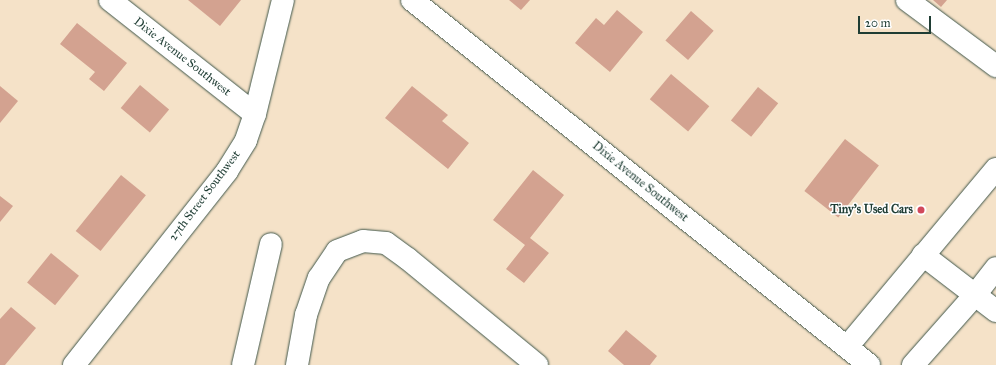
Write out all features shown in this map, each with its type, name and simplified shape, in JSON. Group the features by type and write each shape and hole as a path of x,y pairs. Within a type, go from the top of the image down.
{"street":[{"name":"Dixie Avenue Southwest","path":"110,0 254,114"},
{"name":"27th Street Southwest","path":"74,365 227,171 246,140 254,114 282,0"},
{"name":"Dixie Avenue Southwest","path":"412,0 869,365"},
{"path":"907,0 996,66"},
{"path":"847,347 996,169"},
{"path":"297,365 306,315 319,278 337,251 363,241 386,243 408,259 538,365"},
{"path":"243,365 271,244"},
{"path":"923,255 996,311"},
{"path":"913,365 975,295 996,268"}],"building":[{"path":"188,0 241,0 220,26"},
{"path":"509,0 530,0 521,10"},
{"path":"933,0 947,0 941,7"},
{"path":"617,10 643,32 610,72 575,43 596,18 604,25"},
{"path":"691,11 714,31 688,60 665,40"},
{"path":"77,23 127,63 104,91 89,79 95,72 60,44"},
{"path":"671,74 709,106 688,131 650,99"},
{"path":"140,85 169,109 150,132 121,108"},
{"path":"0,86 18,101 0,123"},
{"path":"412,86 448,115 442,121 469,143 448,169 385,118"},
{"path":"758,87 778,103 751,137 731,120"},
{"path":"845,139 879,165 838,217 804,191"},
{"path":"533,170 564,195 530,238 549,253 524,283 506,269 525,245 493,220"},
{"path":"121,175 146,195 101,251 76,231"},
{"path":"0,196 13,206 0,222"},
{"path":"51,253 79,276 55,305 27,283"},
{"path":"11,307 36,328 5,365 0,365 0,319"},
{"path":"626,330 657,356 650,365 624,365 608,351"}],"place":[{"name":"Tiny's Used Cars","path":"921,210"}]}
